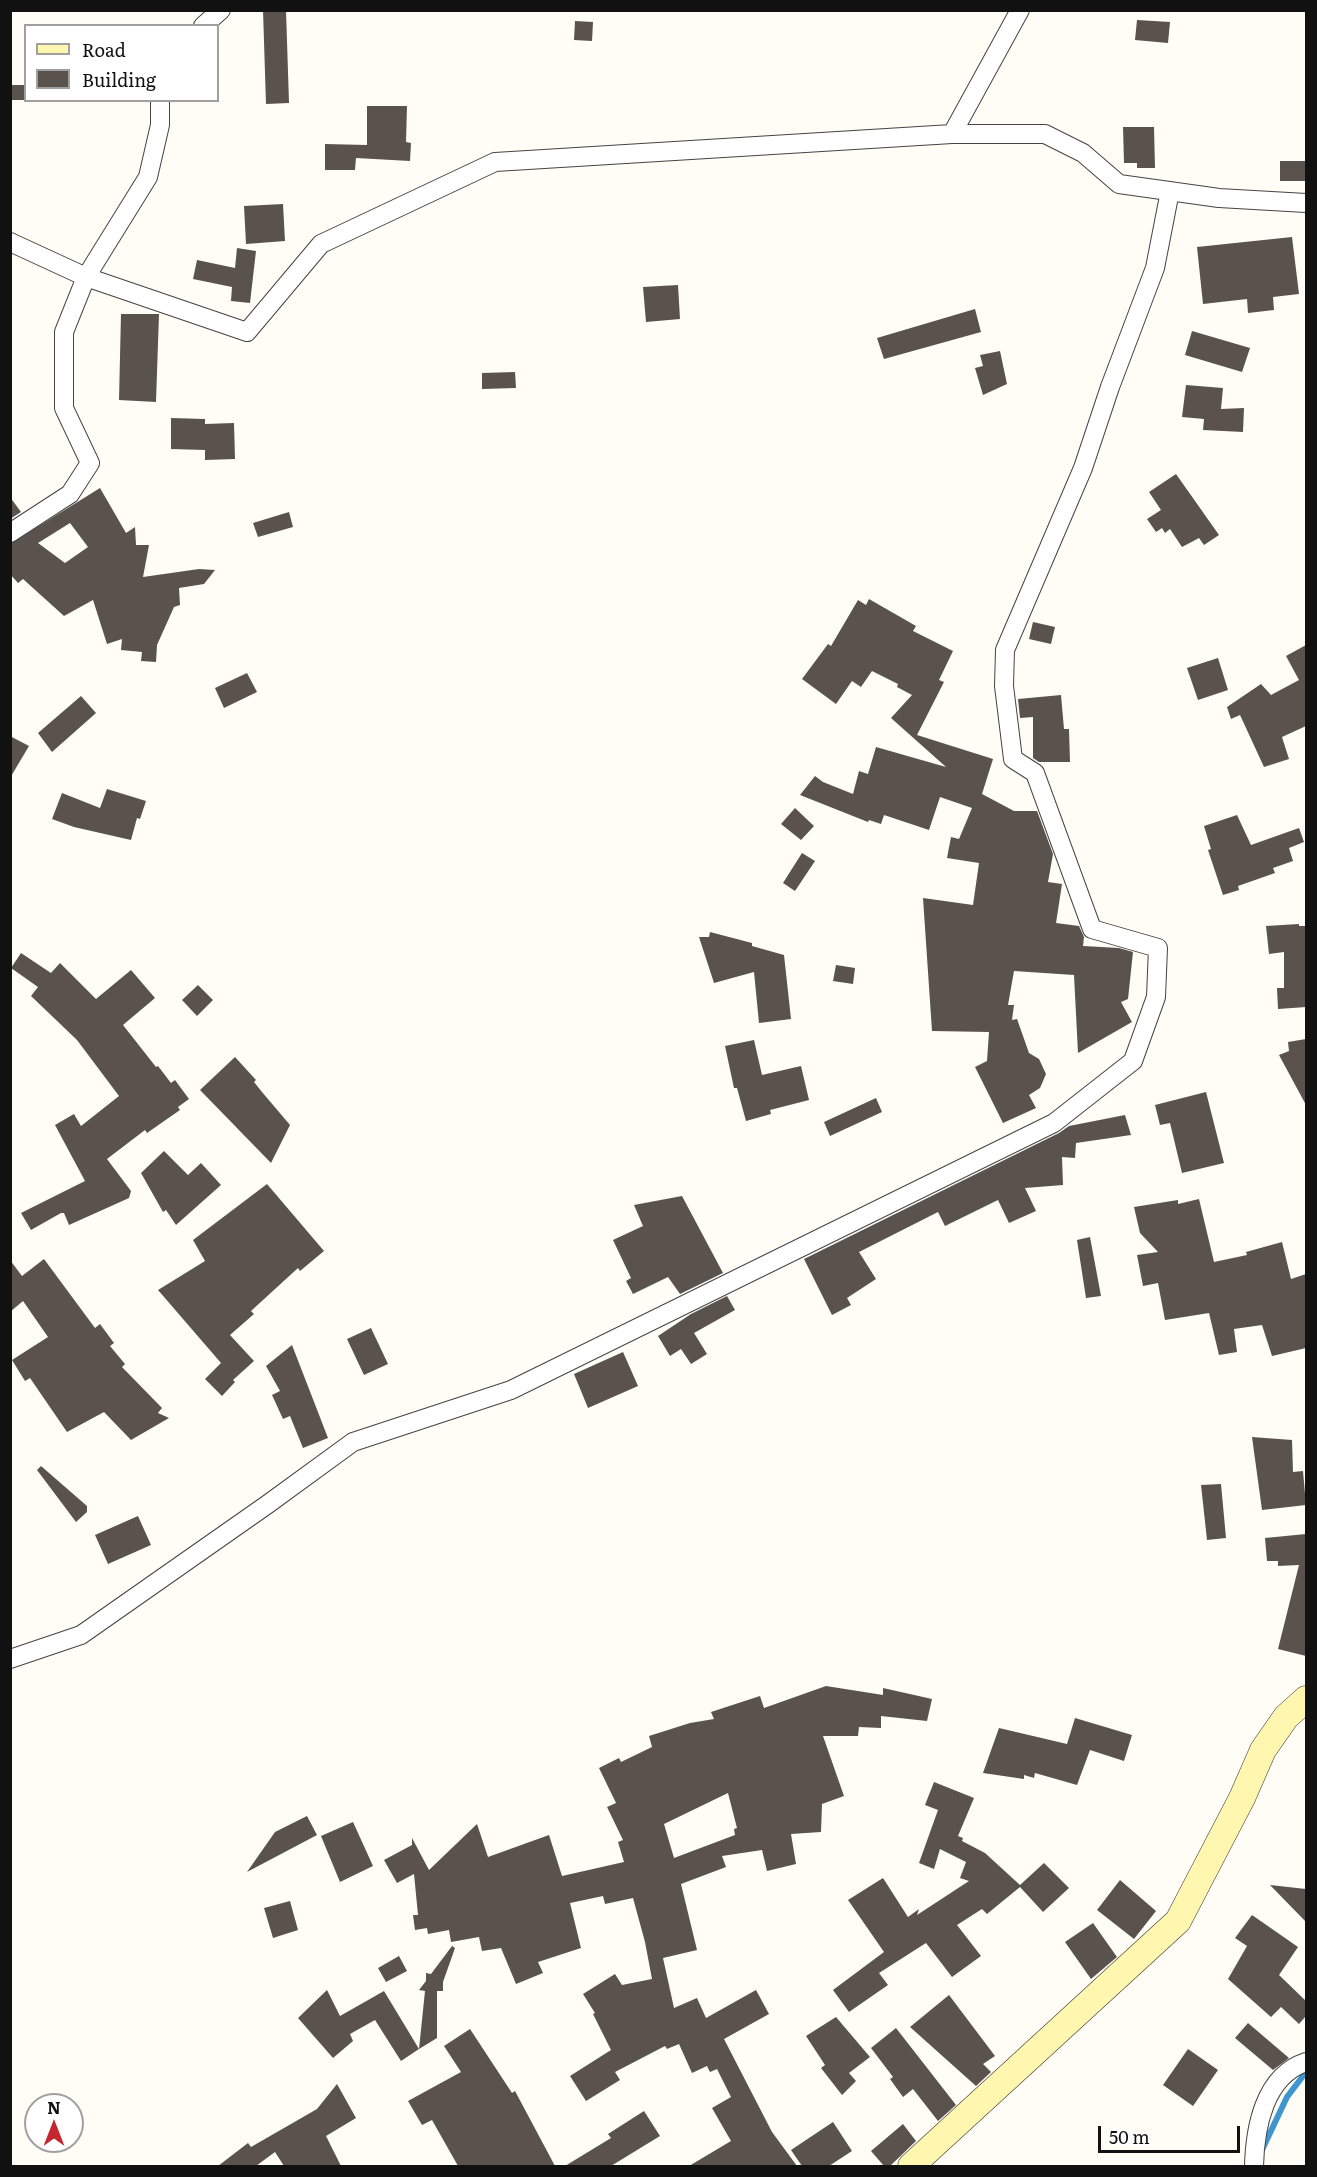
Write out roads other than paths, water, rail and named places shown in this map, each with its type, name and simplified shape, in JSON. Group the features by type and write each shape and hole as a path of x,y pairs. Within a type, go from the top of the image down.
{"street":[{"path":"205,24 221,10"},
{"path":"952,134 1020,10"},
{"path":"10,533 70,494 90,463 64,408 64,332 86,277 148,177 160,125 160,102"},
{"path":"10,243 86,277 247,332 321,244 495,162 952,134 1045,134 1083,153 1119,184 1219,198 1306,203"},
{"path":"10,1659 81,1635 353,1442 511,1390 1054,1123 1134,1061 1156,997 1158,948 1092,929 1035,773 1013,759 1004,686 1005,650 1083,468 1110,387 1155,268 1170,191"},
{"path":"916,2165 1178,1921 1242,1798 1263,1750 1286,1717 1306,1699"},
{"path":"1254,2166 1255,2139 1266,2099 1294,2066 1306,2062"}],"waterway":[{"path":"1261,2152 1287,2097 1306,2072"}]}
